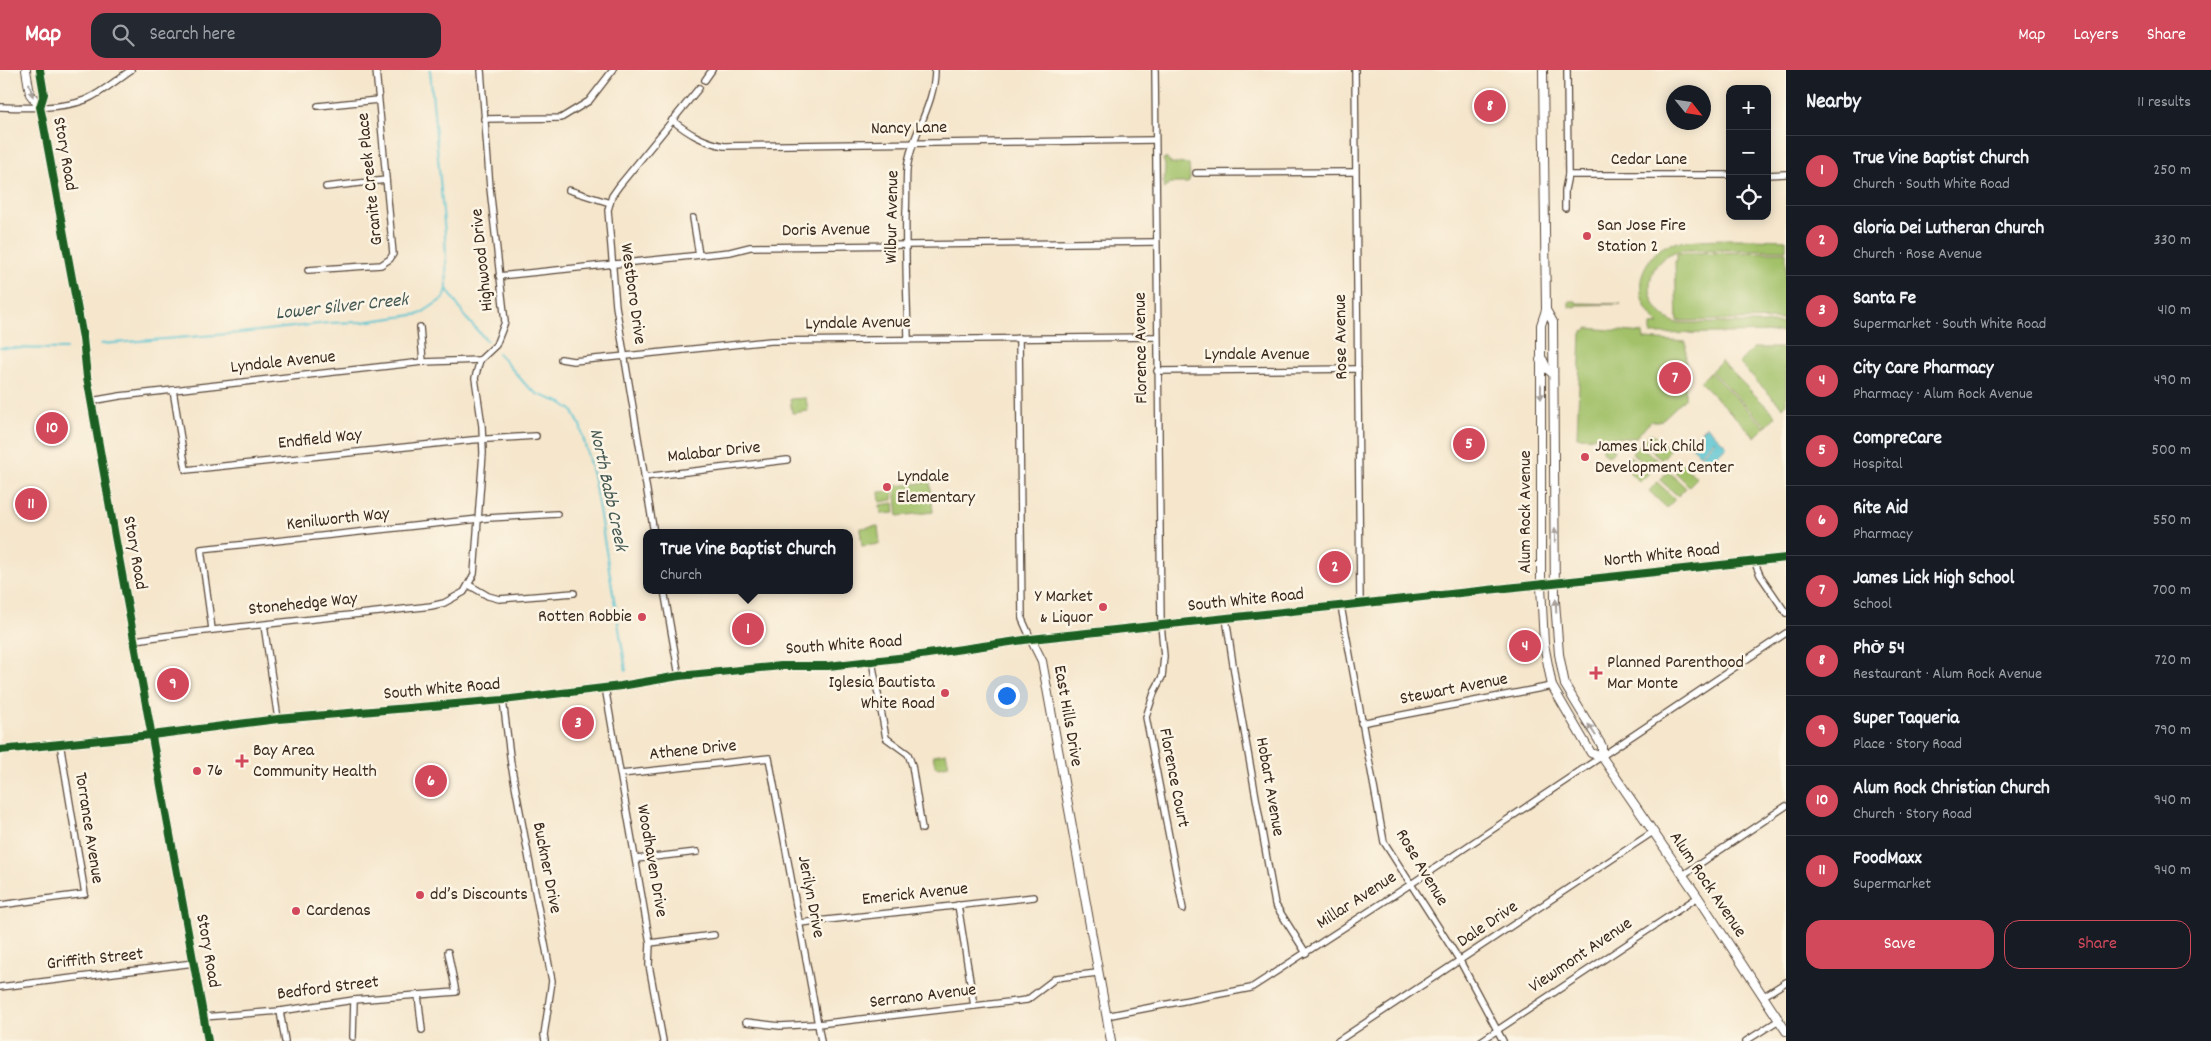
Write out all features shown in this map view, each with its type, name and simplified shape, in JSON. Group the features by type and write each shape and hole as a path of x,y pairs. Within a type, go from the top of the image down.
{"main road":[{"name":"Story Road","path":"26,70 30,94 40,107 83,338 91,401 208,1041"},
{"name":"Story Road","path":"40,70 44,94 40,107"},
{"name":"Alum Rock Avenue","path":"1543,70 1546,310 1541,325 1540,360 1541,586 1544,644 1552,686 1592,753 1602,757 1698,897 1786,1031"},
{"name":"Alum Rock Avenue","path":"1546,310 1553,322 1555,584 1558,654 1565,685 1602,746 1602,757"},
{"path":"1540,360 1544,360 1547,369 1554,374"},
{"name":"North White Road","path":"1541,586 1640,573 1786,558"},
{"name":"South White Road","path":"0,750 152,735 278,719 503,700 678,676 782,666 828,666 960,651 1031,639 1541,586"},
{"name":"East Hills Drive","path":"1031,639 1042,661 1110,1041"},
{"path":"1552,686 1565,685"}],"street":[{"path":"0,107 40,107 84,100 102,91 131,70"},
{"name":"Granite Creek Place","path":"308,270 381,265 390,260 393,248 376,70"},
{"name":"Highwood Drive","path":"480,360 496,345 505,322 484,118 481,70"},
{"path":"484,118 561,118 589,101 613,70"},
{"path":"705,80 712,70"},
{"name":"Wilbur Avenue","path":"908,338 907,169 927,110 935,79 935,70"},
{"name":"Florence Avenue","path":"1154,70 1161,625"},
{"name":"Rose Avenue","path":"1354,70 1360,604"},
{"path":"1565,208 1565,190 1568,175 1567,70"},
{"name":"Westboro Drive","path":"653,529 616,306 608,221 610,203 619,186 698,88"},
{"path":"318,106 378,100"},
{"name":"Nancy Lane","path":"672,120 695,137 724,146 1154,140"},
{"path":"1196,173 1355,172"},
{"path":"1771,174 1786,174"},
{"name":"Cedar Lane","path":"1568,175 1726,175"},
{"path":"326,187 386,180"},
{"path":"569,190 610,203"},
{"path":"693,218 699,255"},
{"name":"Doris Avenue","path":"500,276 699,255 750,247 1156,242"},
{"path":"420,327 423,362"},
{"name":"Lyndale Avenue","path":"561,359 573,361 770,341 1157,336"},
{"name":"East Hills Drive","path":"1019,338 1022,619 1031,639"},
{"path":"480,360 475,378 482,439 482,476 474,574 469,585 488,596 499,599 574,593"},
{"name":"Lyndale Avenue","path":"91,401 423,362 480,360"},
{"name":"Lyndale Avenue","path":"1158,371 1358,369"},
{"name":"Endfield Way","path":"172,390 186,470 482,439 536,436"},
{"name":"Malabar Drive","path":"644,477 787,460"},
{"name":"Kenilworth Way","path":"212,629 201,549 479,520 557,514"},
{"path":"1754,561 1760,574 1786,613"},
{"name":"Stonehedge Way","path":"134,640 212,629 264,626 432,606 454,599 469,585"},
{"path":"665,594 678,676"},
{"name":"Rose Avenue","path":"1341,606 1384,842 1460,961 1503,1041"},
{"name":"Hobart Avenue","path":"1226,618 1236,691 1275,904 1306,953"},
{"name":"Florence Court","path":"1161,625 1164,656 1162,677 1155,690 1146,717 1182,909"},
{"path":"264,626 278,719"},
{"name":"Millar Avenue","path":"1106,1016 1251,988 1411,884 1786,633"},
{"path":"872,661 886,738 908,754 912,765 922,830"},
{"name":"Stewart Avenue","path":"1361,723 1552,686"},
{"name":"Woodhaven Drive","path":"605,687 650,943 649,965 663,1041"},
{"name":"Buckner Drive","path":"503,700 511,764 552,981 544,1035 545,1041"},
{"name":"Torrance Avenue","path":"0,905 85,894 60,743"},
{"name":"Athene Drive","path":"621,774 769,758"},
{"name":"Jerilyn Drive","path":"769,758 821,1041"},
{"path":"1683,875 1786,806"},
{"name":"Dale Drive","path":"1338,1041 1653,832"},
{"path":"636,859 697,852"},
{"name":"Emerick Avenue","path":"800,923 1034,897"},
{"name":"Viewmont Avenue","path":"1481,1041 1698,897"},
{"path":"958,906 974,1006"},
{"path":"650,943 714,935"},
{"name":"Bedford Street","path":"203,1017 280,1011 354,1000 456,992 448,952"},
{"name":"Griffith Street","path":"0,987 194,963"},
{"name":"Serrano Avenue","path":"746,1022 780,1026 818,1024 1027,1000 1056,978 1097,973"},
{"path":"1764,996 1786,982"},
{"path":"418,995 422,1030"},
{"path":"353,1037 354,1000"},
{"path":"280,1011 285,1041"},
{"path":"1746,1041 1778,1020"}],"green space":[{"path":"1166,158 1170,163 1189,164 1190,178 1188,183 1170,183 1164,189 1165,165 1163,159"},
{"path":"1786,240 1786,250 1687,250 1672,253 1661,260 1654,270 1650,281 1655,305 1663,315 1676,323 1786,323 1786,332 1651,334 1651,325 1659,324 1644,305 1641,293 1641,280 1647,264 1662,248 1676,242 1690,241"},
{"path":"1786,252 1786,319 1677,321 1675,261 1677,261 1677,253"},
{"path":"1569,301 1576,301 1576,303 1621,304 1577,305 1576,307 1569,307"},
{"path":"1588,328 1643,333 1644,339 1686,342 1685,398 1661,421 1651,421 1635,438 1577,437 1581,333"},
{"path":"1753,348 1786,348 1786,404 1783,408 1739,363"},
{"path":"1721,361 1776,416 1766,426 1711,371"},
{"path":"1710,372 1765,427 1755,437 1700,382"},
{"path":"806,398 808,411 792,413 790,399"},
{"path":"1651,433 1670,451 1661,460 1643,442"},
{"path":"1606,445 1610,445 1613,450 1612,454 1606,455 1603,452 1603,448"},
{"path":"1640,445 1659,462 1651,471 1632,453"},
{"path":"1630,456 1649,473 1640,482 1622,465"},
{"path":"1678,460 1697,478 1689,486 1671,468"},
{"path":"1668,471 1686,488 1678,496 1660,480"},
{"path":"930,482 933,512 898,516 895,486"},
{"path":"1657,482 1675,499 1667,508 1649,491"},
{"path":"893,491 893,500 880,502 879,492"},
{"path":"894,503 895,513 881,514 880,505"},
{"path":"878,526 880,544 862,546 860,528"},
{"path":"946,753 949,765 935,766 933,755"}],"water":[{"path":"1706,426 1727,446 1709,463 1701,455 1714,440 1700,454 1689,444"}],"waterway":[{"name":"Lower Silver Creek","path":"101,344 240,333 328,323 363,322 420,314 444,298 447,289 445,234 430,70"},
{"name":"North Babb Creek","path":"447,289 466,318 487,341"},
{"name":"Lower Silver Creek","path":"0,348 66,349"},
{"name":"North Babb Creek","path":"498,353 526,385 537,394 562,403 572,410 580,425 594,480 626,670"}],"cycle path":[{"path":"40,70 44,94 40,107 83,338 87,377 115,536 208,1041"},
{"path":"0,750 152,735 278,719 503,700 621,686 679,676 781,666 828,666 1031,639 1786,558"}],"place":[{"name":"Phở 54","path":"1490,106"},
{"name":"San Jose Fire Station 2","path":"1587,236"},
{"name":"James Lick High School","path":"1675,378"},
{"name":"Alum Rock Christian Church","path":"52,428"},
{"name":"CompreCare","path":"1469,444"},
{"name":"James Lick Child Development Center","path":"1585,457"},
{"name":"Lyndale Elementary","path":"887,487"},
{"name":"FoodMaxx","path":"31,504"},
{"name":"Gloria Dei Lutheran Church","path":"1335,567"},
{"name":"Y Market & Liquor","path":"1103,607"},
{"name":"Rotten Robbie","path":"642,617"},
{"name":"True Vine Baptist Church","path":"748,629"},
{"name":"City Care Pharmacy","path":"1525,646"},
{"name":"Planned Parenthood Mar Monte","path":"1596,673"},
{"name":"Super Taqueria","path":"173,684"},
{"name":"Iglesia Bautista White Road","path":"945,693"},
{"name":"Santa Fe","path":"578,723"},
{"name":"Bay Area Community Health","path":"242,761"},
{"name":"76","path":"197,771"},
{"name":"Rite Aid","path":"431,781"},
{"name":"dd’s Discounts","path":"420,895"},
{"name":"Cardenas","path":"296,911"}]}
